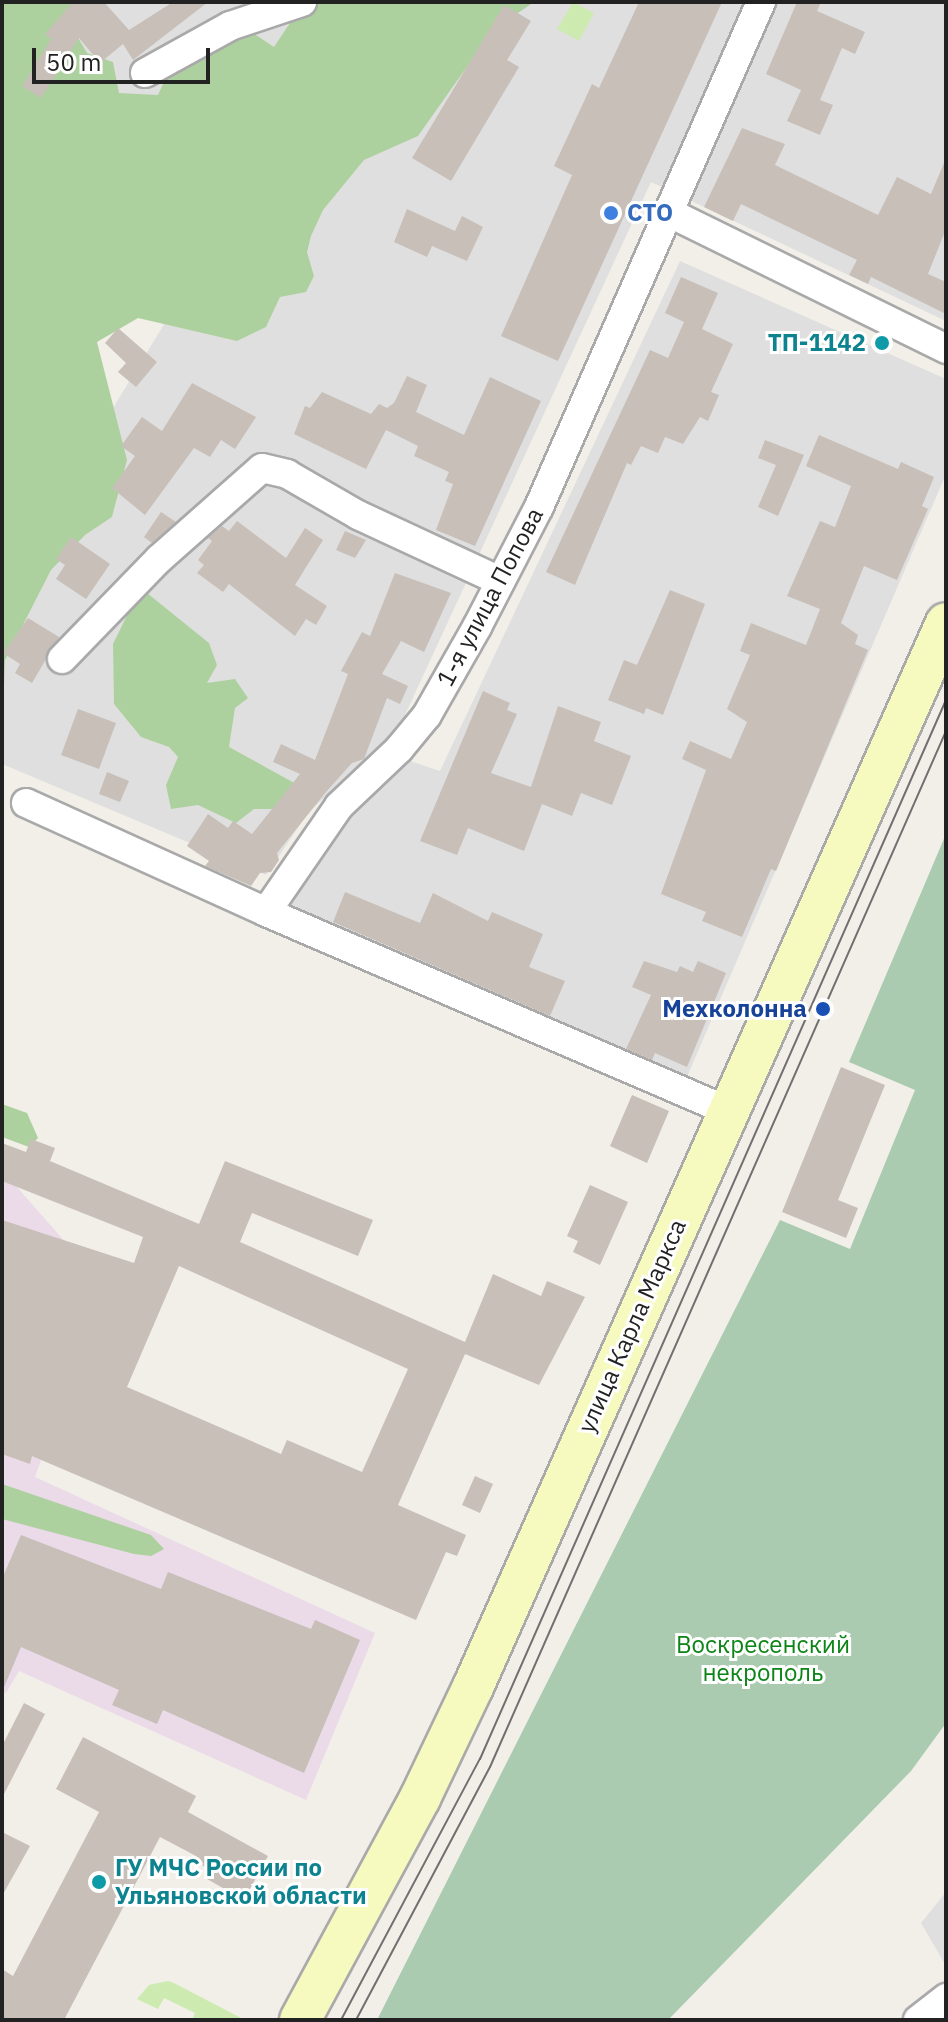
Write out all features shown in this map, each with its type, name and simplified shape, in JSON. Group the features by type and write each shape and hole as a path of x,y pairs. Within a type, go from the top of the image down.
{"main road":[{"name":"улица Карла Маркса","path":"300,2020 420,1798 473,1687 726,1110 946,623"}],"street":[{"path":"145,73 230,26 302,2"},
{"name":"1-я улица Попова","path":"266,912 339,806 399,749 427,715 500,581 539,507 761,2"},
{"path":"670,213 946,349"},
{"path":"62,659 159,559 262,468 287,474 358,515 500,581"},
{"path":"26,803 266,912 726,1110"},
{"path":"918,2020 946,1998"}],"shaded area":[{"path":"2,2 946,2 946,321 651,182 399,728 308,813 266,875 2,764 2,609 30,544 199,267"},
{"path":"680,261 946,379 946,474 683,1086 292,919 290,904 356,797 401,758 440,771"},
{"path":"2,1170 104,1286 35,1477 375,1633 306,1800 19,1671 6,1693 2,1692"},
{"path":"946,1892 946,1966 921,1923"}],"green space":[{"path":"2,2 78,2 66,17 87,53 113,62 119,93 158,95 174,60 247,29 274,47 292,20 318,2 534,2 493,30 418,136 364,160 323,210 311,236 307,252 314,276 306,292 280,297 266,327 237,341 138,318 97,342 127,460 112,517 85,535 51,570 5,660 2,739"},
{"path":"573,2 594,13 579,41 557,29"},
{"path":"147,593 209,643 217,665 207,683 235,679 248,698 235,708 229,747 298,785 282,809 254,809 236,823 198,805 171,809 166,785 178,757 169,747 141,737 114,704 113,644 136,597"},
{"name":"Воскресенский некрополь","path":"946,834 946,1723 911,1771 668,2020 377,2020 780,1220 850,1249 915,1090 849,1062"},
{"path":"2,1104 27,1113 38,1138 29,1147 2,1137"},
{"path":"2,1484 151,1535 164,1549 151,1556 134,1554 2,1519"},
{"path":"168,1981 245,2020 192,2020 195,2013 164,1998 158,2009 137,1999 149,1985"}],"building":[{"path":"73,2 104,2 129,30 173,2 208,2 133,60 123,44 100,63 79,38 41,98 22,86 51,39 45,34"},
{"path":"639,2 722,2 558,361 501,336 572,175 554,166 592,84 599,88"},
{"path":"797,2 821,2 817,11 865,32 855,54 842,48 820,100 833,105 820,135 787,121 801,90 766,74"},
{"path":"504,5 531,21 507,60 519,67 451,181 412,158"},
{"path":"742,128 785,144 775,165 878,215 897,177 931,194 946,158 946,229 928,274 946,282 946,314 871,277 868,284 849,275 857,260 741,204 733,221 704,207"},
{"path":"407,209 455,231 462,216 483,227 467,261 432,246 427,257 394,242"},
{"path":"681,277 718,293 702,329 733,344 711,392 719,395 708,421 700,417 683,444 665,437 658,453 641,446 631,465 627,463 575,585 546,572 650,350 668,358 684,322 665,313"},
{"path":"118,328 157,362 136,387 118,372 126,363 105,343"},
{"path":"407,376 427,385 416,412 464,435 490,377 541,401 475,546 436,530 453,484 445,481 449,472 414,456 418,446 386,430 366,469 294,434 305,406 310,408 322,392 371,414 379,404 387,408 394,403"},
{"path":"192,383 256,417 235,449 221,440 210,457 194,448 145,515 112,488 135,456 121,446 142,417 162,431"},
{"path":"819,435 898,469 901,462 934,477 922,506 928,509 897,580 864,566 841,623 858,635 855,644 868,650 776,871 771,869 742,937 702,921 706,912 661,894 706,770 682,759 690,741 731,759 747,722 727,709 750,655 740,651 751,623 806,645 820,609 787,596 820,521 835,527 851,486 806,466"},
{"path":"765,440 804,455 778,516 758,507 776,465 758,458"},
{"path":"161,512 176,522 152,543 144,537"},
{"path":"237,521 286,558 305,528 323,540 295,585 327,606 316,625 306,619 295,636 229,584 223,592 197,573 204,565 198,560 212,541 208,538 222,526 229,531"},
{"path":"345,531 366,540 355,558 336,550"},
{"path":"71,537 110,564 86,599 56,579 65,565 56,559"},
{"path":"395,573 451,593 424,652 401,641 382,674 408,686 400,704 387,698 364,759 352,763 326,792 277,853 279,860 271,872 260,873 251,886 205,866 209,861 187,846 208,814 228,828 233,821 252,834 300,774 273,762 281,744 315,760 348,674 341,671 362,632 370,636"},
{"path":"670,590 705,604 663,715 646,708 644,714 608,700 624,660 637,665"},
{"path":"28,618 59,637 32,683 15,673 20,664 3,653"},
{"path":"483,691 510,703 507,710 517,714 491,773 531,787 558,706 601,722 594,741 631,756 612,805 581,793 572,816 542,804 524,851 468,828 457,855 420,841"},
{"path":"78,709 116,723 99,769 61,755"},
{"path":"107,772 129,781 120,802 99,794"},
{"path":"345,892 420,923 433,893 488,921 492,912 543,934 529,967 565,981 550,1016 333,922"},
{"path":"644,961 677,972 680,966 693,972 698,961 726,973 687,1067 655,1053 652,1060 626,1049 651,995 632,987"},
{"path":"841,1067 885,1085 838,1200 858,1208 846,1238 782,1212"},
{"path":"632,1095 669,1111 647,1163 610,1146"},
{"path":"31,1139 55,1148 50,1161 199,1224 225,1161 373,1220 358,1256 252,1213 240,1242 465,1342 493,1274 541,1296 547,1281 585,1297 539,1385 465,1354 398,1505 466,1535 457,1556 446,1552 416,1620 32,1456 30,1464 2,1454 2,1220 134,1263 143,1237 2,1181 2,1143 26,1152","holes":["179,1266 408,1369 362,1472 287,1440 281,1454 127,1387"]},
{"path":"590,1185 628,1202 600,1265 573,1252 578,1241 567,1236"},
{"path":"475,1476 493,1484 480,1513 462,1505"},
{"path":"21,1535 161,1589 168,1572 311,1629 315,1620 360,1640 304,1773 163,1710 157,1724 112,1705 119,1690 21,1647 2,1692 2,1579"},
{"path":"24,1703 45,1714 2,1798 2,1746"},
{"name":"ГУ МЧС России по Ульяновской области","path":"83,1737 196,1796 188,1812 268,1856 244,1900 207,1879 211,1870 194,1861 196,1856 160,1837 64,2020 2,2020 2,1969 13,1976 99,1812 56,1789"},
{"path":"2,1832 30,1846 2,1896"}],"tram line":[{"path":"341,2020 480,1759 946,700"},
{"path":"356,2020 490,1767 946,731"}],"place":[{"name":"СТО","path":"611,213"},
{"name":"ТП-1142","path":"882,343"},
{"name":"Мехколонна","path":"823,1009"},
{"name":"ГУ МЧС России по Ульяновской области","path":"99,1882"}]}
